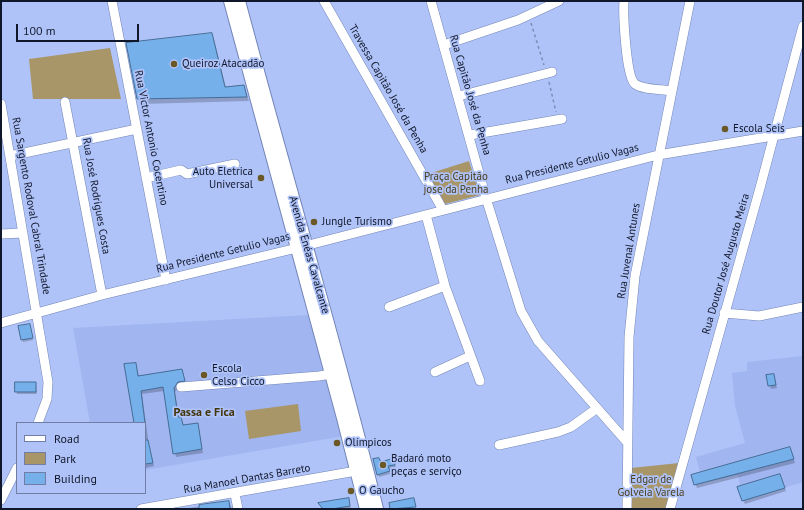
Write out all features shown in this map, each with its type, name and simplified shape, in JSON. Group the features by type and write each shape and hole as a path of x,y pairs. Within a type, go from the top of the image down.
{"main road":[{"name":"Avenida Enéas Cavalcante","path":"230,1 243,32"},
{"name":"Avenida Enéas Cavalcante","path":"239,1 243,32 280,172 302,246 348,416 377,509"},
{"name":"Avenida Enéas Cavalcante","path":"317,301 331,374 348,416 356,471 366,509"}],"street":[{"name":"Rua Victor Antonio Cocentino","path":"112,1 166,280"},
{"name":"Travessa Capitão José da Penha","path":"324,1 443,210"},
{"name":"Rua Capitão José da Penha","path":"431,1 470,135 486,198 521,311 538,341 596,409 626,441"},
{"path":"444,45 493,30 559,1"},
{"path":"624,1 628,70 633,82 642,87 672,91"},
{"name":"Rua Juvenal Antunes","path":"626,509 629,337 635,276 690,1"},
{"name":"Rua Doutor José Augusto Meira","path":"670,509 774,137 803,26"},
{"path":"459,96 549,73"},
{"name":"Rua José Rodrigues Costa","path":"65,102 102,295"},
{"name":"Rua Sargento Rodoval Cabral Trindade","path":"1,104 37,312 48,390 38,422"},
{"path":"470,135 560,119"},
{"path":"10,156 137,129"},
{"name":"Rua Presidente Getulio Vagas","path":"1,323 102,295 426,215 486,198 658,155 803,131"},
{"path":"146,178 181,170 187,174 235,164"},
{"path":"426,215 445,286 480,380"},
{"path":"1,234 23,233"},
{"path":"388,307 445,286"},
{"path":"724,313 759,316 803,307"},
{"path":"435,372 470,356"},
{"path":"181,388 331,374"},
{"path":"499,445 570,428 596,409"},
{"path":"1,500 5,483 16,469"},
{"name":"Rua Manoel Dantas Barreto","path":"141,509 235,494 356,471"},
{"path":"235,494 238,509"}],"path":[{"path":"529,15 549,73 560,119"}],"shaded area":[{"name":"Escola Celso Cicco","path":"309,315 344,436 146,470 146,422 90,422 73,328"},
{"path":"803,356 803,482 742,501 737,487 740,485 738,475 694,485 691,475 700,472 696,457 745,443 735,406 732,373 747,371 747,362"}],"green space":[{"path":"110,48 121,99 33,99 29,59"},
{"name":"Praça Capitão jose da Penha","path":"469,161 480,195 445,204 428,174"},
{"path":"298,404 301,431 249,439 245,411"},
{"name":"Edgar de Golveia Varela","path":"679,463 666,509 631,509 631,468"}],"building":[{"name":"Queiroz Atacadão","path":"212,33 225,87 244,85 247,97 137,99 126,43"},
{"path":"30,324 33,338 21,340 18,326"},
{"path":"136,363 138,376 182,369 185,381 178,382 174,388 178,417 181,417 183,425 198,423 202,449 173,454 163,387 141,391 145,422 134,422 124,364"},
{"path":"774,374 776,385 768,386 766,375"},
{"path":"15,382 36,382 36,392 15,392"},
{"path":"146,440 148,440 153,463 146,464"},
{"path":"790,447 794,459 694,485 691,475"},
{"name":"Badaró moto peças e serviço","path":"379,458 381,462 394,458 395,465 388,466 390,471 377,475 373,459"},
{"path":"780,474 785,488 742,501 737,487"},
{"path":"349,498 350,506 332,509 323,509 318,503"},
{"path":"414,498 416,507 390,509 389,503"},
{"path":"229,501 230,509 199,509 199,505"}],"place":[{"name":"Queiroz Atacadão","path":"174,64"},
{"name":"Escola Seis","path":"725,129"},
{"name":"Auto Eletrica Universal","path":"261,178"},
{"name":"Jungle Turismo","path":"314,222"},
{"name":"Escola Celso Cicco","path":"204,375"},
{"name":"Olímpicos","path":"337,443"},
{"name":"Badaró moto peças e serviço","path":"383,465"},
{"name":"O Gaucho","path":"351,491"}],"district":[{"name":"Passa e Fica","path":"204,413"}]}
